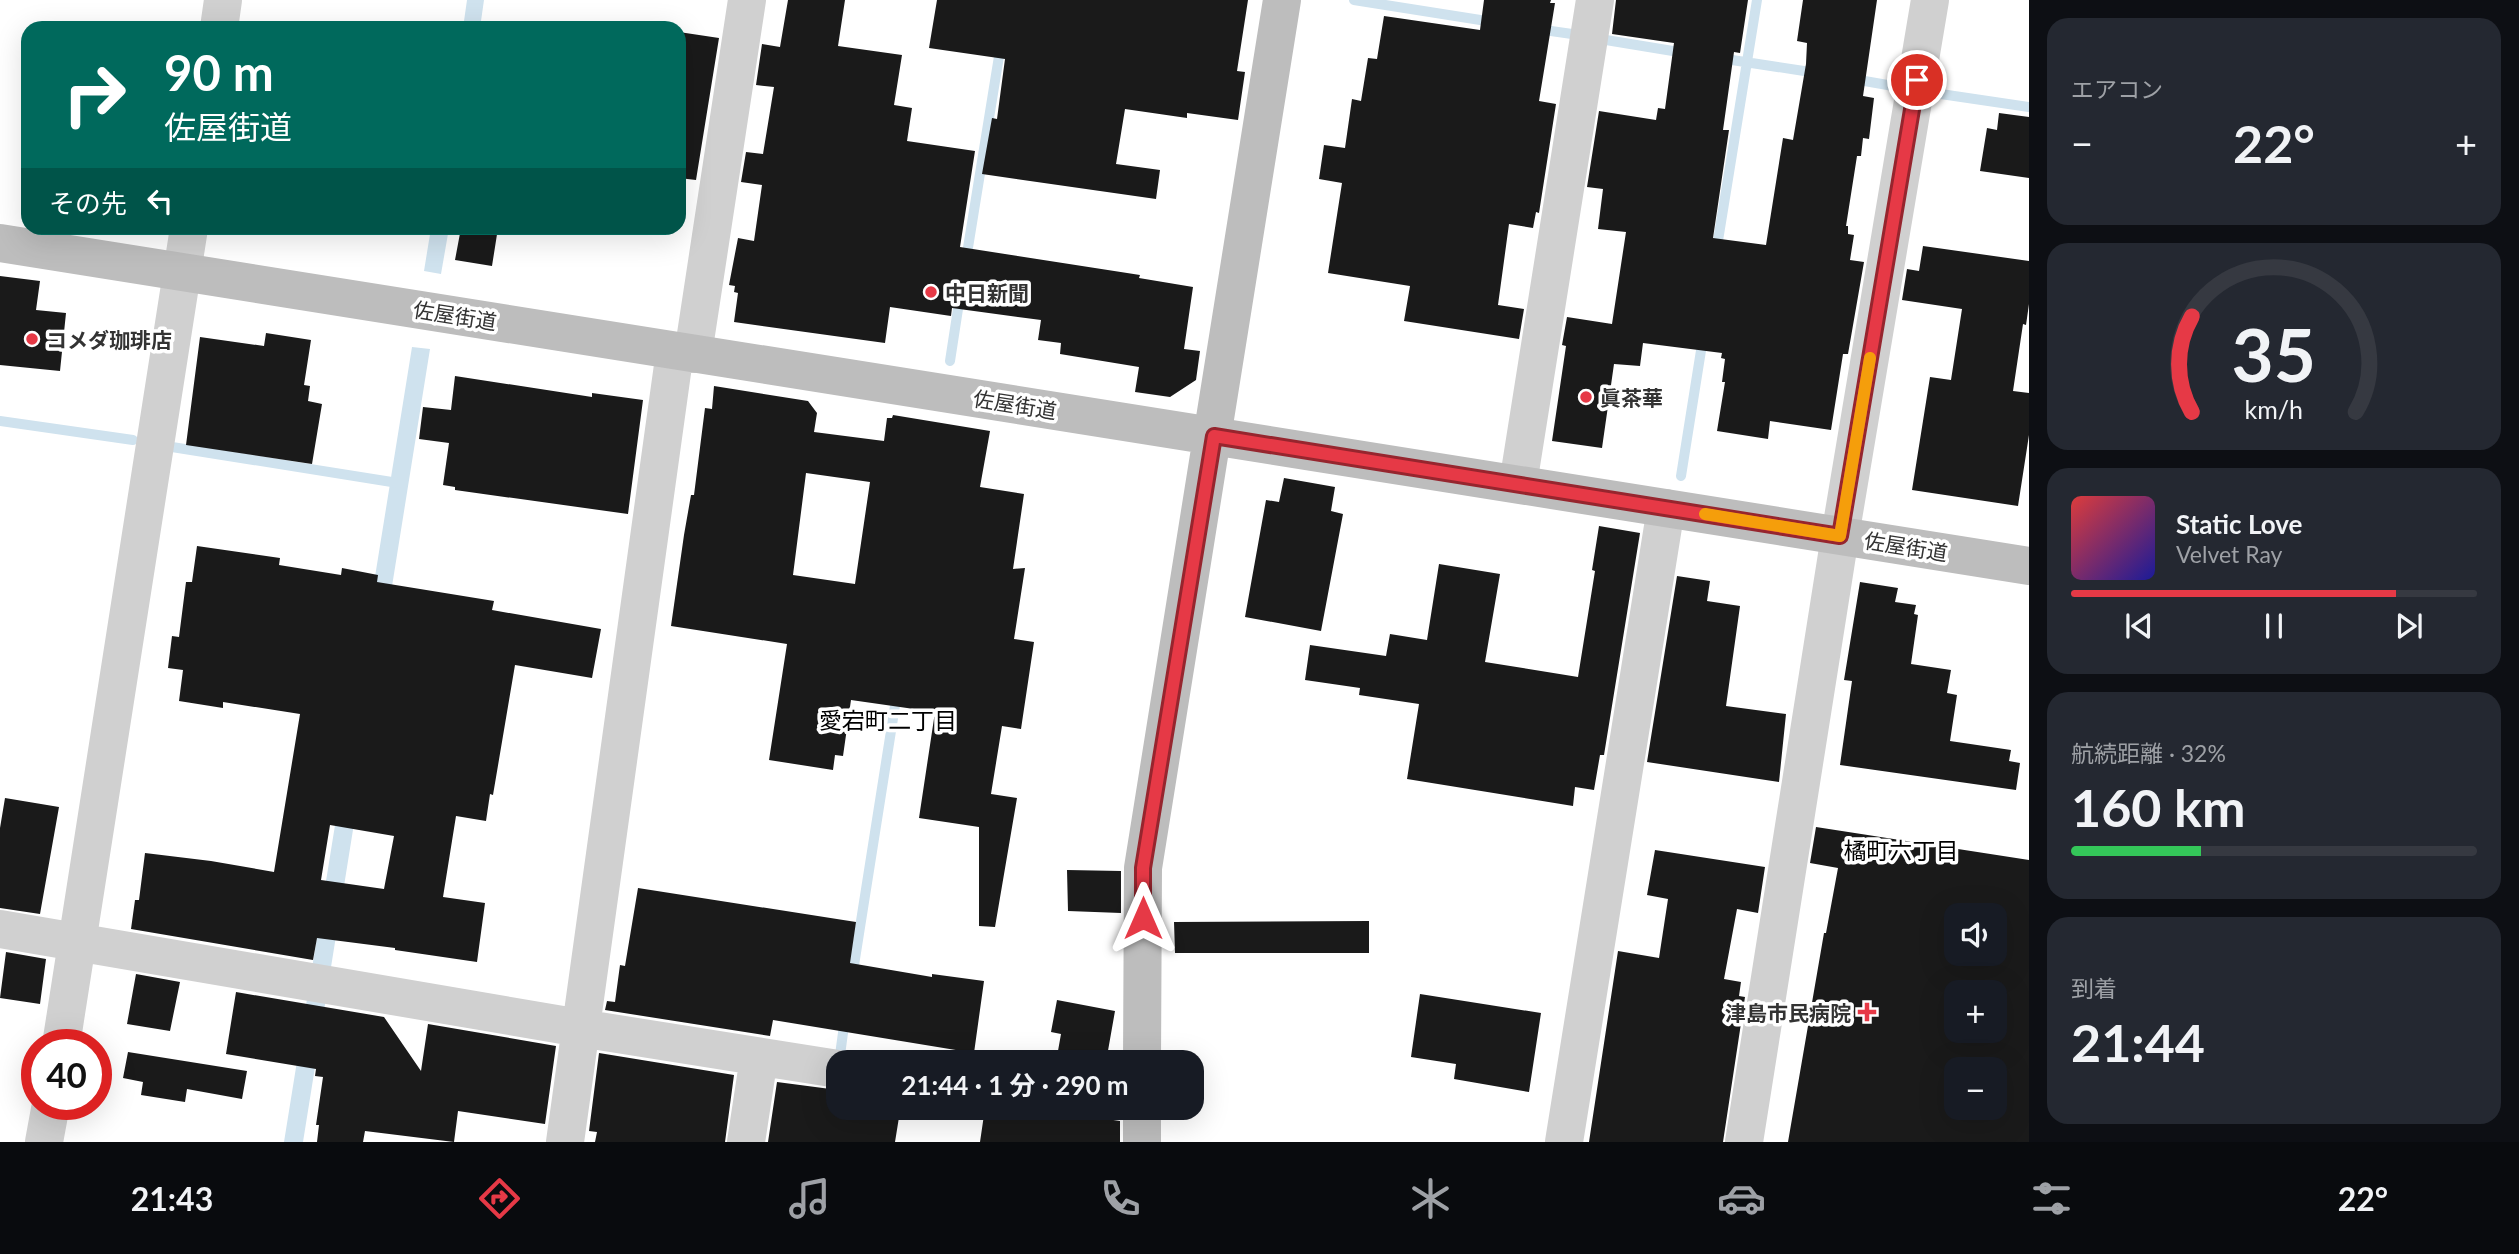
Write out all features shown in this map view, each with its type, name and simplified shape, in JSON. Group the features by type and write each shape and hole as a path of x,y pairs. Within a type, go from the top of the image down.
{"street":[{"path":"220,21 223,0"},
{"path":"565,1142 580,1028 684,352 747,0"},
{"path":"1142,1050 1143,868 1282,0"},
{"path":"1518,484 1595,0"},
{"path":"1744,1142 1840,536 1930,0"},
{"path":"64,1029 187,235"},
{"name":"佐屋街道","path":"0,243 2029,566"},
{"path":"1564,1142 1666,508"},
{"path":"0,929 826,1067"},
{"path":"746,1142 759,1057"},
{"path":"44,1142 48,1120"},
{"path":"1141,1120 1142,1142"}],"water":[{"path":"467,0 484,0 481,21 464,21"},
{"path":"430,235 448,235 441,274 424,271"},
{"path":"412,347 430,349 303,1142 284,1142"}],"building":[{"path":"788,0 845,0 838,46 902,55 894,105 912,108 907,141 975,151 960,247 1140,275 1139,278 1193,287 1184,349 1200,351 1196,380 1170,397 1135,392 1139,367 1060,354 1061,343 1038,340 1041,320 952,308 951,316 890,307 885,343 734,322 738,293 734,292 735,286 729,285 738,238 754,241 762,185 741,182 746,152 763,154 774,87 756,85 762,44 780,47"},
{"path":"937,0 1248,0 1237,71 1245,72 1238,120 1187,113 1187,118 1125,109 1116,164 1160,170 1156,199 982,174 992,118 997,119 1005,59 929,48"},
{"path":"1484,0 1551,0 1550,3 1555,3 1539,101 1556,104 1539,213 1536,212 1533,228 1509,224 1498,305 1524,309 1519,339 1404,321 1410,286 1328,273 1342,183 1319,179 1324,145 1345,148 1352,99 1361,101 1368,58 1377,59 1384,16 1480,30"},
{"path":"1616,0 1748,0 1740,53 1734,52 1723,130 1729,130 1713,238 1766,245 1783,138 1793,140 1806,64 1807,43 1797,41 1803,0 1877,0 1863,96 1874,98 1869,139 1863,138 1861,156 1857,156 1846,226 1848,234 1854,235 1850,260 1864,262 1848,354 1843,354 1831,430 1770,421 1768,439 1717,431 1725,382 1722,382 1725,359 1721,358 1722,353 1643,343 1640,366 1614,364 1602,448 1552,441 1566,346 1562,345 1567,317 1612,324 1626,232 1598,229 1603,189 1587,187 1599,111 1656,120 1658,108 1665,109 1674,43 1612,34"},
{"path":"686,33 719,38 696,180 686,179"},
{"path":"1999,113 2029,117 2029,178 1980,171 1987,128 1997,130"},
{"path":"460,235 497,235 492,266 455,260"},
{"path":"1923,246 2029,261 2029,304 2026,325 2023,324 2013,391 2029,393 2029,435 2018,506 1912,490 1930,377 1951,380 1962,309 1902,300 1907,269 1919,271"},
{"name":"コメダ珈琲店","path":"0,276 40,281 36,310 66,313 60,371 0,365"},
{"path":"266,333 311,340 304,385 310,386 308,401 322,404 312,464 186,445 200,337 264,346"},
{"path":"455,376 592,397 592,393 643,400 628,514 455,490 455,487 443,485 449,443 419,439 423,407 451,410"},
{"path":"714,386 808,401 817,413 814,432 884,441 887,418 892,418 893,415 990,431 980,487 1024,494 1013,569 1025,568 1014,639 1034,642 1021,729 1002,726 991,794 1017,798 995,927 979,926 979,827 919,818 935,712 851,700 843,756 835,755 833,770 769,760 787,644 671,626 691,495 694,495 705,408 712,409","holes":["806,473 870,482 855,584 793,575"]},
{"path":"1284,478 1335,487 1331,511 1343,514 1321,631 1245,617 1266,500 1279,502"},
{"path":"1599,526 1640,533 1604,755 1600,755 1594,790 1575,787 1573,806 1407,779 1419,704 1359,695 1360,688 1305,680 1310,645 1386,656 1390,634 1427,640 1439,564 1500,574 1485,662 1578,677 1595,571 1592,570"},
{"path":"197,546 280,558 279,565 341,575 342,568 378,575 377,582 494,601 492,610 601,629 592,678 515,665 493,795 490,794 486,821 456,816 443,897 485,903 477,962 317,938 313,960 131,929 135,900 139,900 145,853 274,872 300,714 223,702 223,708 179,701 183,670 168,668 172,636 179,637 186,582 192,582","holes":["330,825 394,836 384,889 321,880"]},
{"path":"1677,576 1710,581 1707,601 1740,606 1726,706 1786,714 1779,782 1647,762"},
{"path":"1860,582 1898,588 1895,602 1916,605 1914,614 1918,615 1911,664 1951,670 1947,693 1957,695 1950,741 2011,750 2009,761 2020,763 2016,790 1840,765 1852,681 1844,680"},
{"path":"5,798 59,807 40,914 0,908 0,828"},
{"name":"津島市民病院","path":"1816,827 2029,860 2029,1142 1788,1142 1824,933 1838,868 1810,863"},
{"path":"1655,850 1765,867 1758,913 1737,909 1724,979 1741,982 1739,996 1745,997 1723,1142 1589,1142 1618,951 1659,958 1668,899 1647,895"},
{"path":"1067,870 1121,871 1121,913 1068,911"},
{"path":"638,888 856,922 850,963 932,977 932,974 984,981 974,1050 956,1050 773,1020 770,1036 605,1010 607,1001 615,1002 620,965 625,966"},
{"path":"1369,921 1369,953 1175,953 1174,922"},
{"path":"6,952 46,959 40,1004 0,998"},
{"path":"136,974 180,982 170,1031 127,1024"},
{"path":"236,992 384,1017 421,1071 428,1024 556,1046 545,1124 458,1111 454,1142 365,1131 363,1142 317,1142 319,1125 316,1125 323,1077 315,1076 316,1069 226,1054"},
{"path":"1420,994 1541,1013 1529,1092 1454,1079 1456,1064 1411,1057"},
{"path":"1057,1000 1115,1011 1108,1050 1058,1050 1061,1034 1051,1032"},
{"path":"128,1052 247,1071 242,1099 187,1089 185,1102 141,1095 143,1082 123,1078"},
{"path":"599,1053 734,1075 725,1142 595,1142 597,1132 589,1131"},
{"path":"777,1082 826,1088 826,1120 899,1120 895,1142 768,1142"},
{"path":"983,1120 1120,1121 1120,1142 980,1142"}],"waterway":[{"path":"1354,0 1493,22"},
{"path":"1716,253 1757,0"},
{"path":"1537,29 1572,34"},
{"path":"1606,40 1685,53"},
{"path":"966,260 1001,44"},
{"path":"1719,58 1817,73"},
{"path":"1853,79 1899,87"},
{"path":"1934,93 2029,107"},
{"path":"950,361 960,296"},
{"path":"1681,476 1703,338"},
{"path":"0,421 133,440"},
{"path":"172,447 398,483"},
{"path":"852,978 897,693"},
{"path":"841,1050 845,1018"}],"slow traffic":[{"path":"1705,514 1840,536 1870,358"}],"place":[{"name":"中日新聞","path":"931,292"},
{"name":"コメダ珈琲店","path":"32,339"},
{"name":"眞茶華","path":"1586,397"},
{"name":"津島市民病院","path":"1867,1012"}],"district":[{"name":"愛宕町二丁目","path":"888,720"},
{"name":"橘町六丁目","path":"1901,850"}],"route":[{"path":"1143,918 1143,868 1214,436 1840,536 1917,80"}]}
